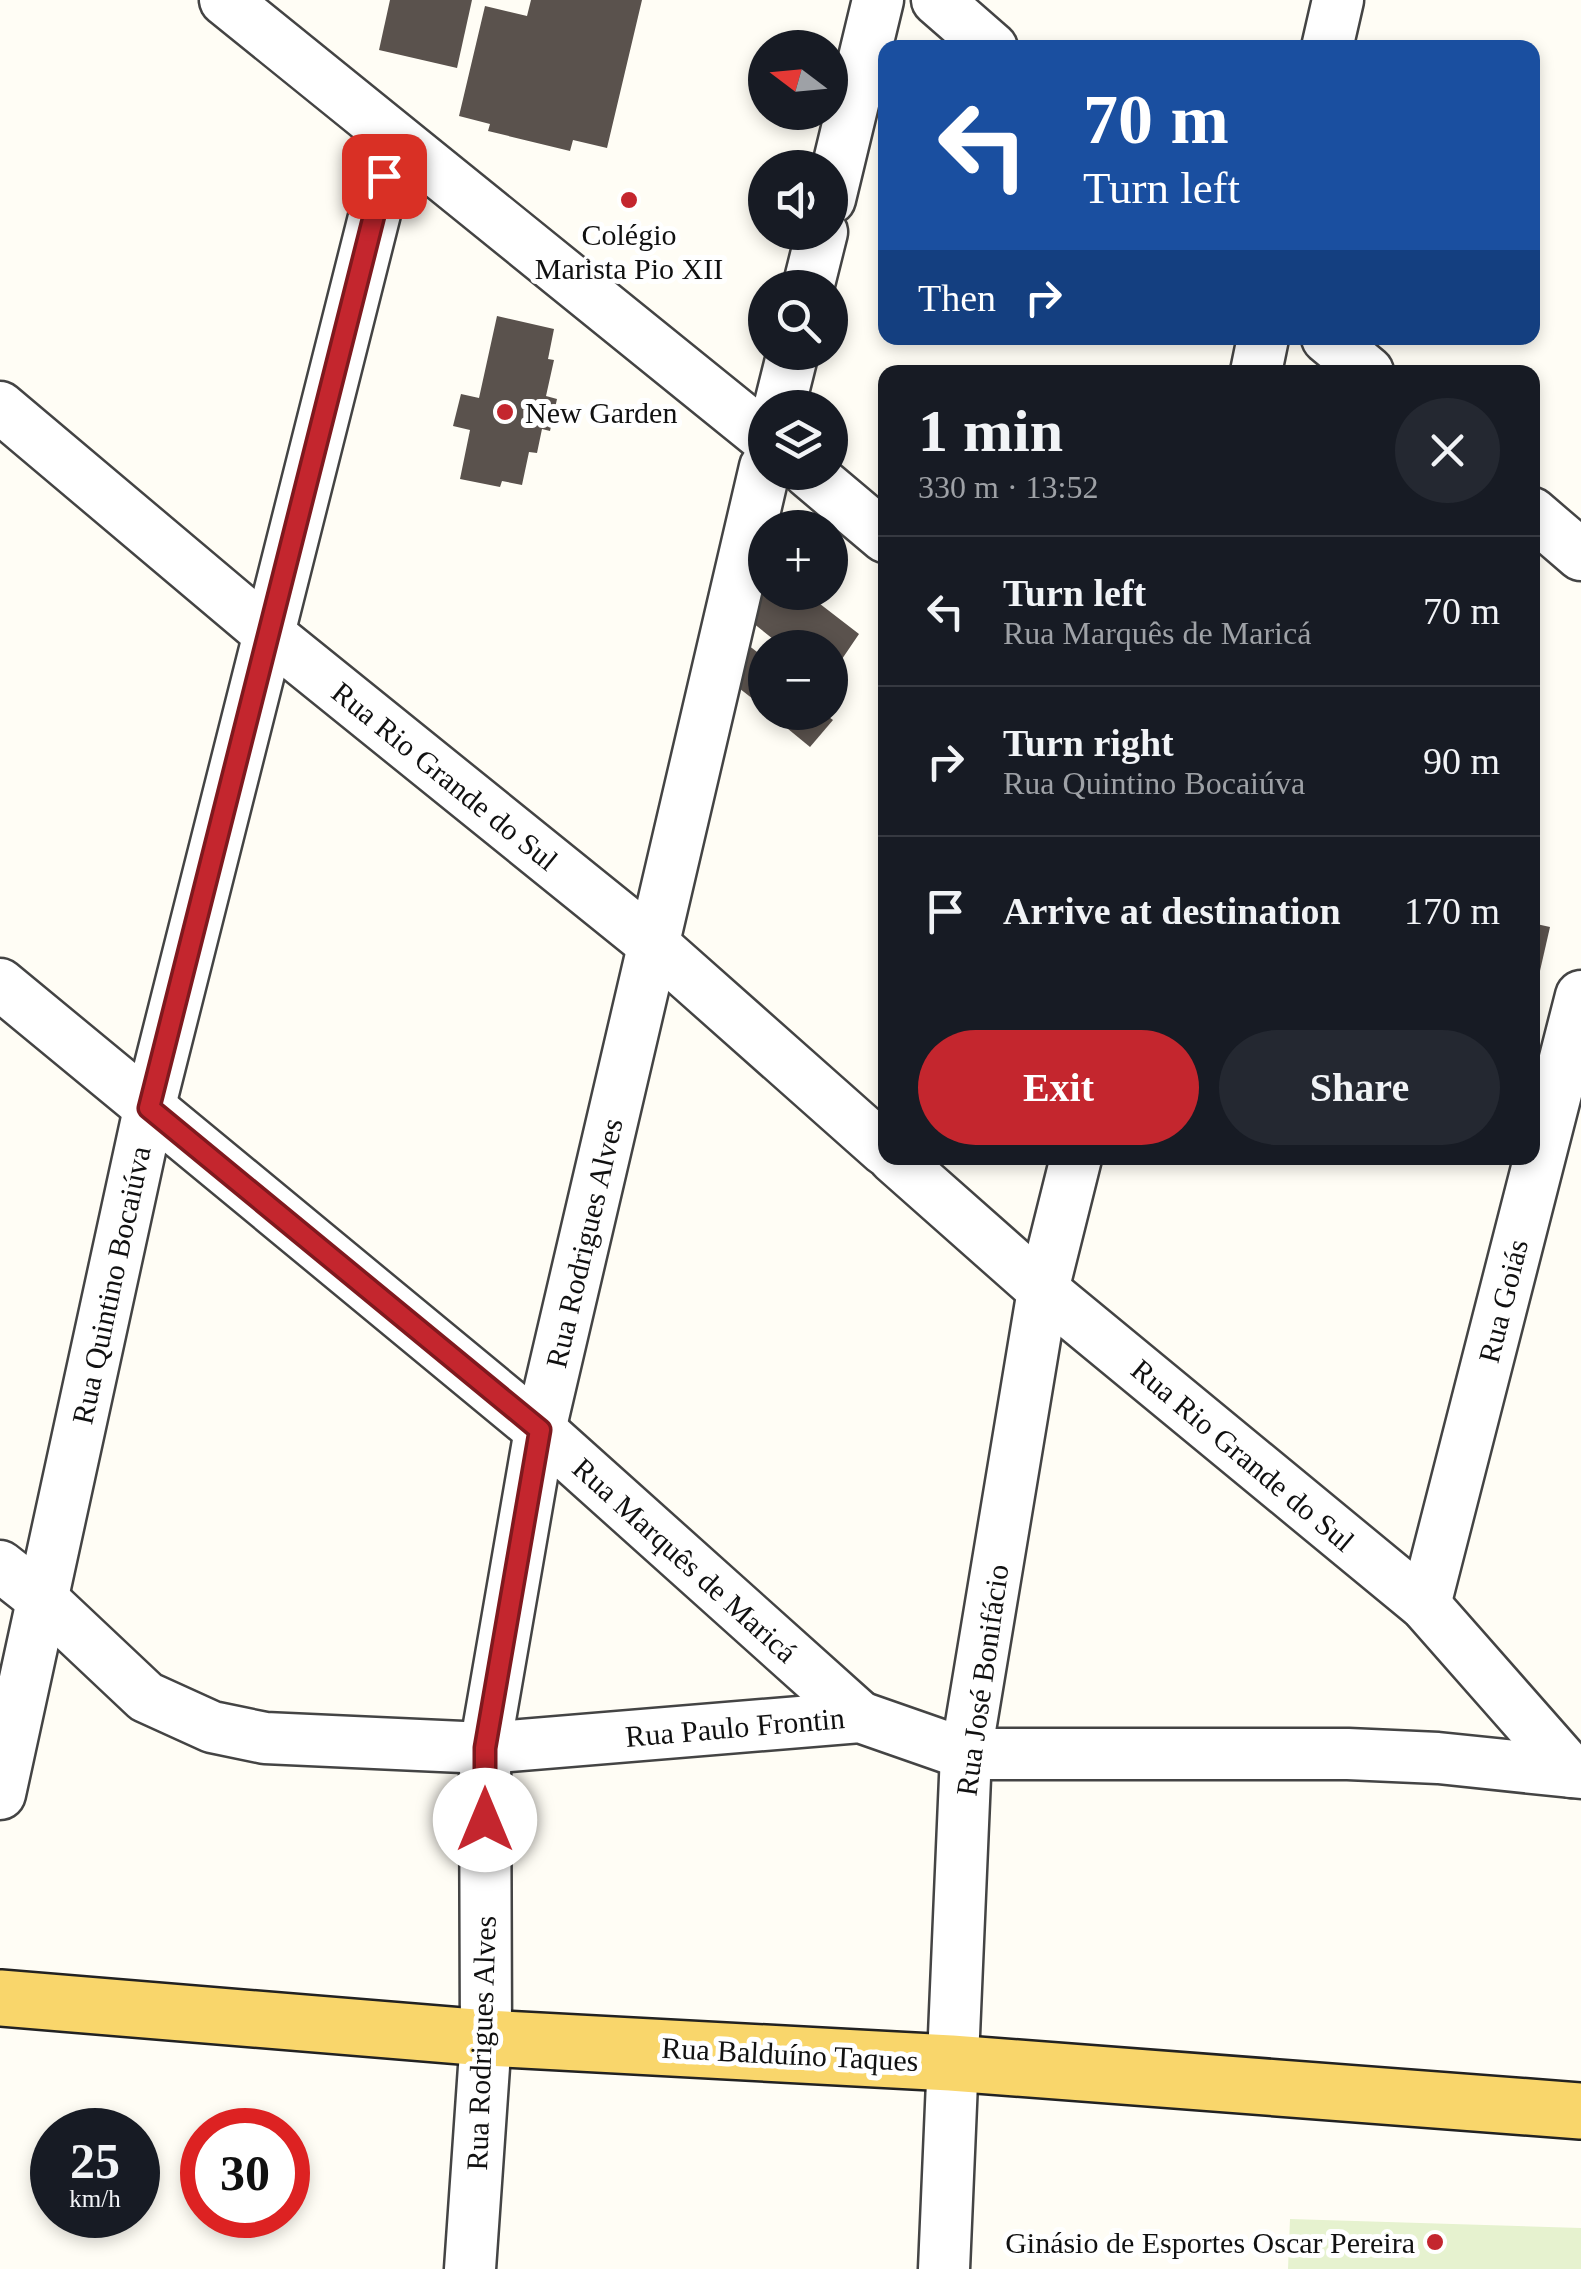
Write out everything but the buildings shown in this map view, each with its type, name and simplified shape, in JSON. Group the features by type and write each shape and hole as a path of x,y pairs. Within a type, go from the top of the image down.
{"main road":[{"name":"Rua Balduíno Taques","path":"0,1998 486,2038 951,2063 1581,2111"}],"street":[{"path":"225,0 748,423"},
{"path":"842,150 878,0"},
{"path":"937,0 983,40"},
{"path":"1329,40 1338,0"},
{"name":"Rua Quintino Bocaiúva","path":"0,1794 149,1108 394,138"},
{"path":"1335,345 1360,365"},
{"name":"Rua Rio Grande do Sul","path":"0,407 269,634 654,945 878,1144"},
{"name":"Rua Rodrigues Alves","path":"470,2269 486,2038 485,1748 540,1430 760,490"},
{"path":"829,490 878,532"},
{"path":"1540,520 1581,555"},
{"name":"Rua Marquês de Maricá","path":"0,984 540,1430 860,1717"},
{"name":"Rua Goiás","path":"1425,1605 1556,1108 1581,996"},
{"name":"Rua Rio Grande do Sul","path":"902,1165 1043,1290 1425,1605 1576,1772"},
{"name":"Rua José Bonifácio","path":"944,2269 966,1754 1043,1290 1074,1165"},
{"name":"Rua Paulo Frontin","path":"0,1566 42,1599 146,1697 212,1726 265,1738 485,1748 860,1717 966,1754 1348,1754 1438,1758 1576,1772"}],"green space":[{"name":"Ginásio de Esportes Oscar Pereira","path":"1290,2219 1581,2228 1581,2269 1288,2269"}],"place":[{"name":"Colégio Marista Pio XII","path":"629,200"},
{"name":"New Garden","path":"505,412"},
{"name":"Ginásio de Esportes Oscar Pereira","path":"1435,2242"}],"route":[{"path":"384,176 149,1108 540,1430 485,1748 485,1820"}]}
